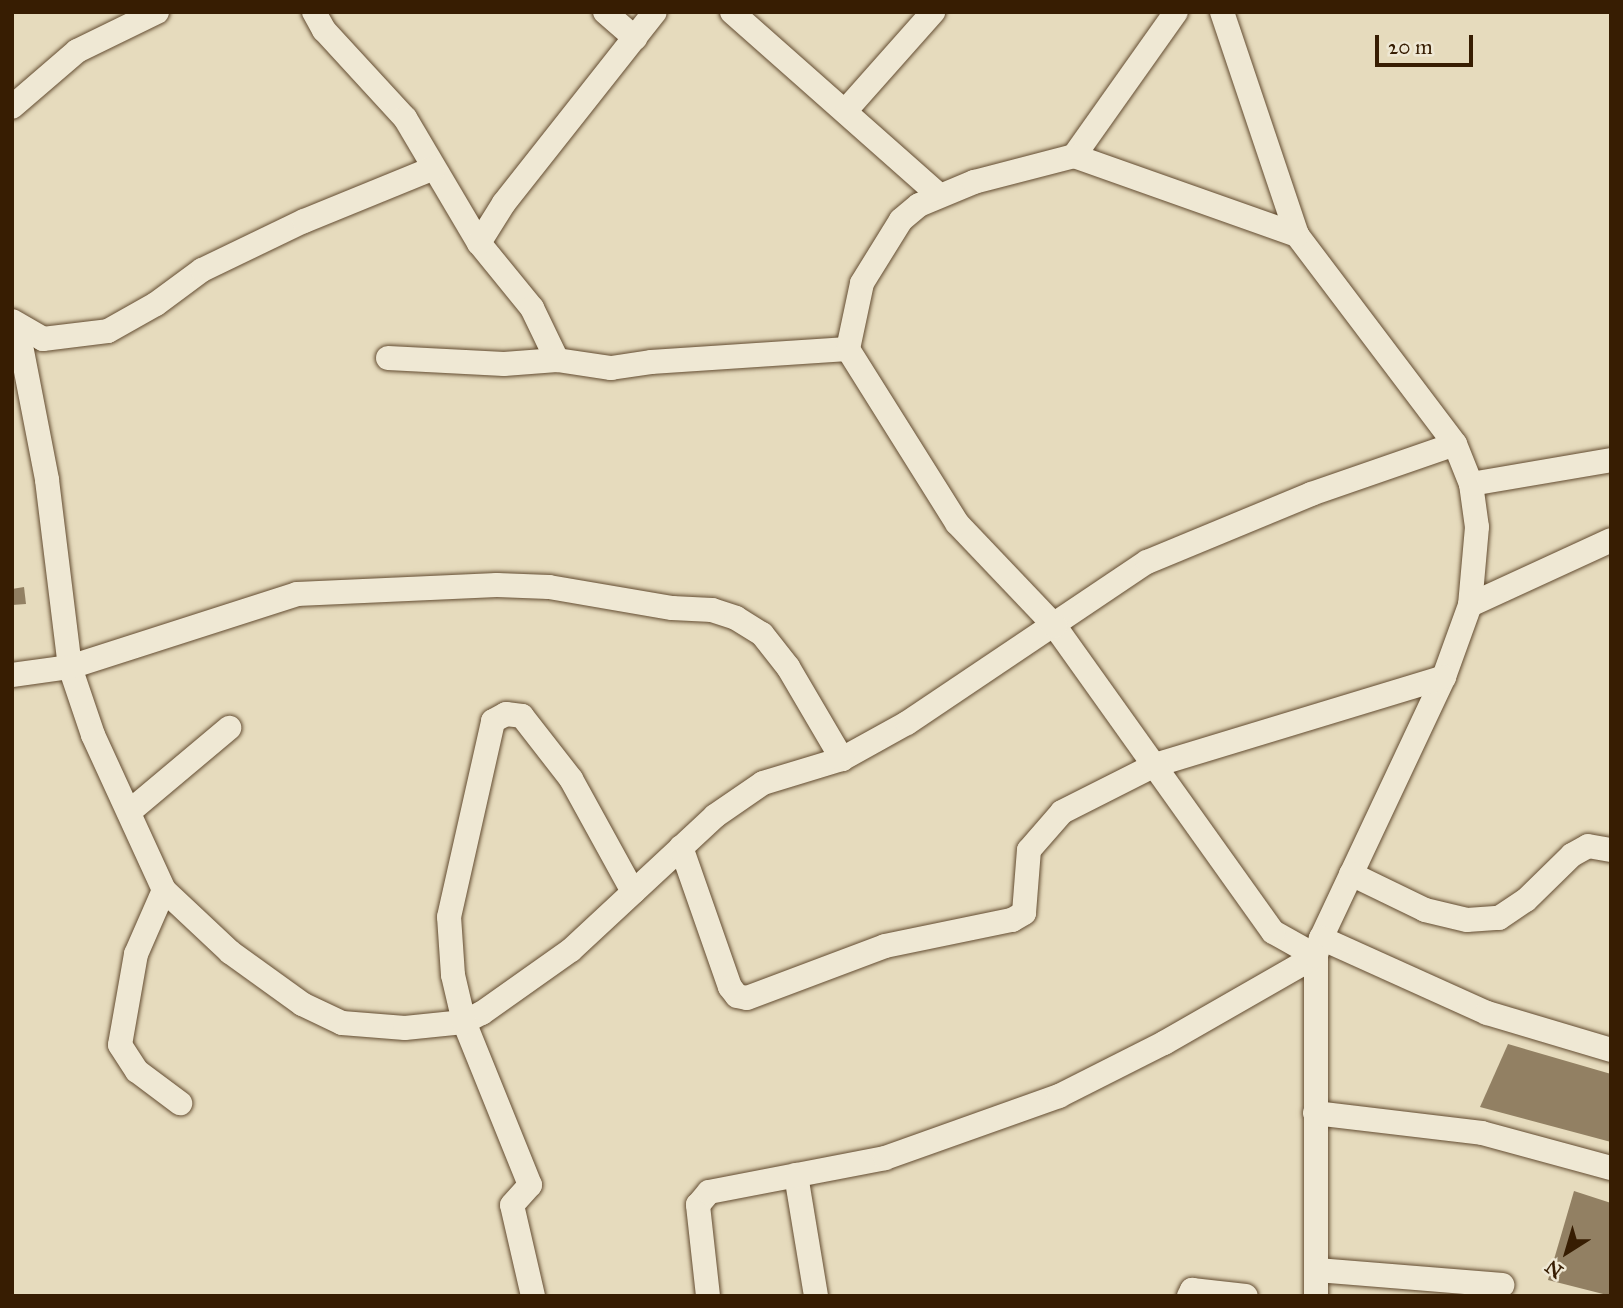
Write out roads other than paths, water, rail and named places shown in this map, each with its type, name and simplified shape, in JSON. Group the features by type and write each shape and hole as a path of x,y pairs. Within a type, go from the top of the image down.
{"street":[{"path":"12,107 77,51 157,12"},
{"path":"314,12 324,30 405,118 479,243 532,308 557,360"},
{"path":"605,12 635,38"},
{"path":"479,243 504,203 655,12"},
{"path":"732,12 847,109 938,194"},
{"path":"847,109 933,12"},
{"path":"1074,156 1176,12"},
{"path":"1222,12 1297,235 1455,444 1471,484 1477,527 1470,605 1444,677 1318,947 1316,1296"},
{"path":"1297,235 1074,156 938,194 901,220 862,282 849,349 957,523 1055,626 1273,932 1487,1013 1611,1050"},
{"path":"14,323 43,339 108,331 202,270 304,221 434,168"},
{"path":"14,323 47,480 70,667 93,735 164,890 271,985 342,1023 405,1028 464,1022 521,988 571,950 681,847 763,783 842,759 907,723 1147,562 1311,494 1455,444"},
{"path":"388,358 504,364 557,360 611,368 651,362 849,349"},
{"path":"1471,484 1611,460"},
{"path":"1470,605 1611,540"},
{"path":"12,675 70,667 297,594 497,584 549,587 672,608 712,610 762,634 788,667 842,759"},
{"path":"681,847 730,987 737,996 747,998 886,946 1012,920 1024,913 1029,850 1062,812 1156,765 1444,677"},
{"path":"533,1296 512,1205 530,1185 464,1022 453,975 449,917 493,721 506,714 522,716 571,779 633,892"},
{"path":"129,812 229,728"},
{"path":"1351,874 1425,910 1467,920 1499,918 1526,900 1572,855 1588,846 1611,850"},
{"path":"164,890 136,954 120,1045 137,1070 180,1103"},
{"path":"708,1296 698,1205 702,1196 886,1158 1059,1096 1153,1049 1318,947"},
{"path":"1315,1113 1482,1133 1611,1168"},
{"path":"796,1175 816,1296"},
{"path":"1317,1270 1502,1285"},
{"path":"1189,1296 1192,1290 1245,1296"}]}
